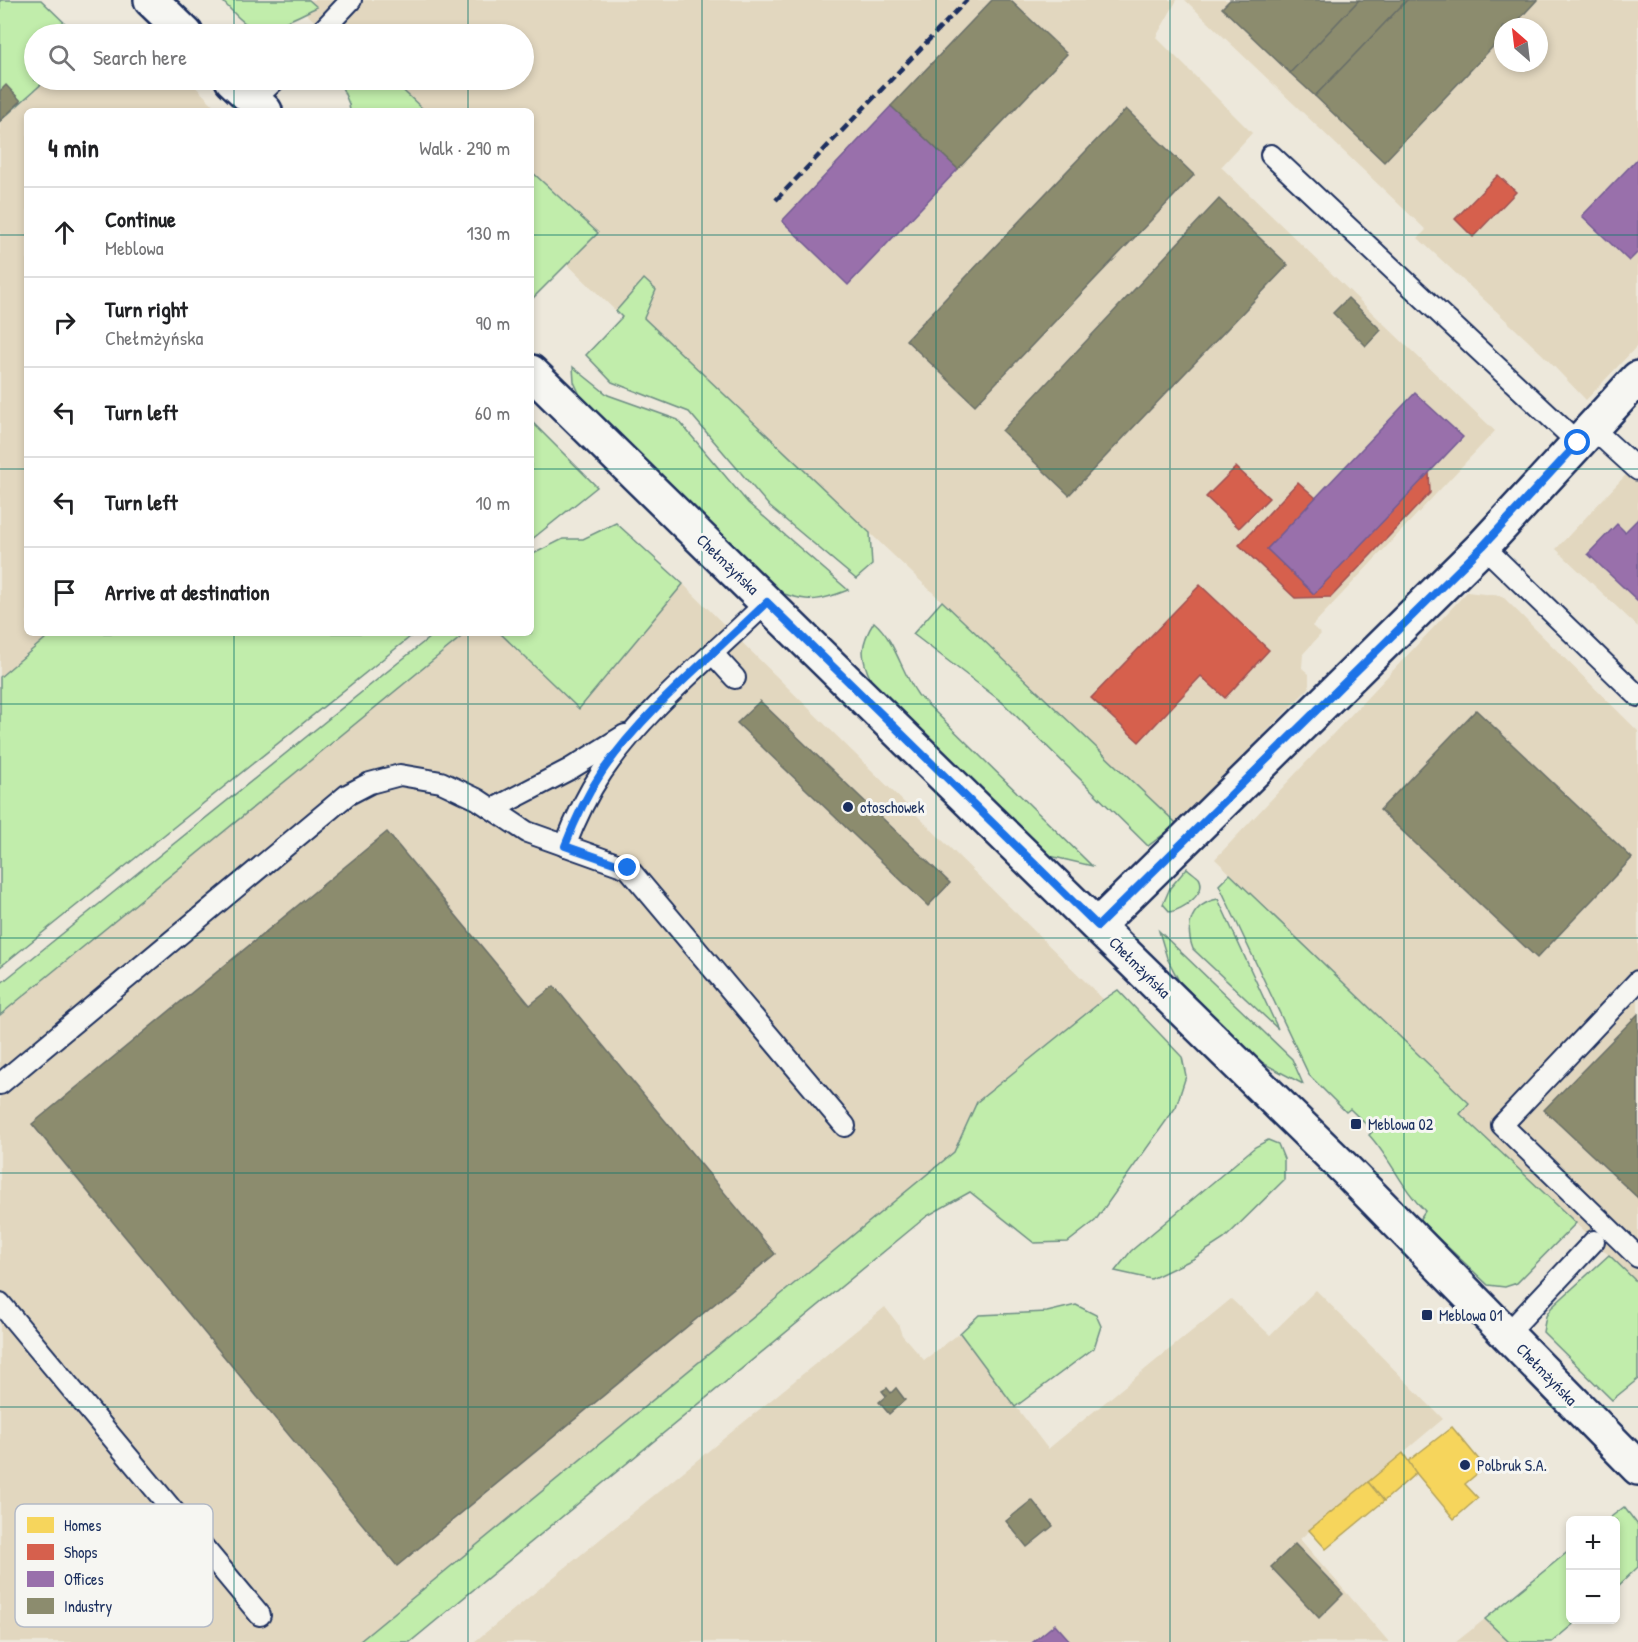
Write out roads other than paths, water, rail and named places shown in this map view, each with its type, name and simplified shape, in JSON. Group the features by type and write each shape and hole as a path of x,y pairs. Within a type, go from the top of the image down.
{"street":[{"path":"151,0 176,24"},
{"name":"Chełmżyńska","path":"534,375 1098,926 1508,1333 1638,1468"},
{"path":"1098,926 1483,546 1638,378"}],"lane":[{"path":"328,24 351,0"},
{"path":"1272,155 1585,435 1638,470"},
{"path":"1483,546 1638,696"},
{"path":"565,846 586,797 637,727 767,602"},
{"path":"714,655 735,678"},
{"path":"493,809 530,791 637,727"},
{"path":"0,1084 347,795 370,783 400,775 441,782 493,809 527,832 628,868 845,1126"},
{"path":"1638,981 1502,1125 1638,1257"},
{"path":"1508,1333 1594,1241"},
{"path":"0,1303 168,1504"},
{"path":"213,1559 260,1615"}],"railway":[{"path":"776,200 967,0"}],"place":[{"name":"otoschowek","path":"848,807"},
{"name":"Meblowa 02","path":"1356,1124"},
{"name":"Meblowa 01","path":"1427,1315"},
{"name":"Polbruk S.A.","path":"1465,1465"}]}
